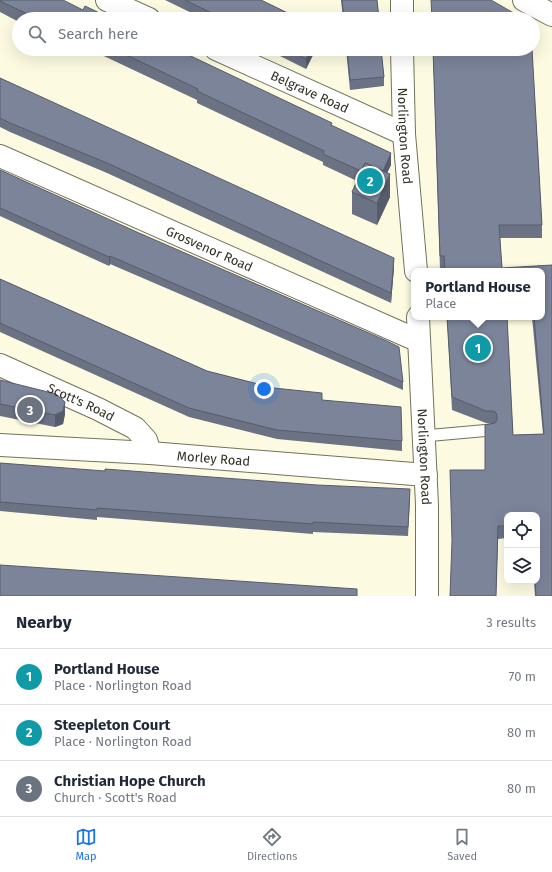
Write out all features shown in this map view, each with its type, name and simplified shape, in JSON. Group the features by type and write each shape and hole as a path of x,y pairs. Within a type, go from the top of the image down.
{"street":[{"path":"107,0 134,12"},
{"path":"402,0 402,12"},
{"path":"524,0 552,15"},
{"name":"Belgrave Road","path":"231,56 404,134"},
{"name":"Norlington Road","path":"402,56 404,134 416,268"},
{"name":"Grosvenor Road","path":"0,156 419,341"},
{"name":"Norlington Road","path":"418,320 426,475 427,596"},
{"name":"Scott's Road","path":"0,365 98,409 135,428 146,440 150,452"},
{"name":"Morley Road","path":"0,445 150,452 426,475"}],"lane":[{"path":"424,436 491,430"}],"building":[{"path":"63,0 83,10 85,6 97,12 23,12 0,1"},
{"path":"185,0 261,0 286,12 210,12"},
{"path":"342,0 377,0 378,12 343,12"},
{"path":"431,0 491,0 512,12 432,12"},
{"path":"129,56 191,56 332,123 331,125 391,153 383,171 365,163 361,171 323,154 324,151 197,91 198,89"},
{"path":"300,56 308,56 306,59"},
{"path":"348,56 382,56 384,77 350,80"},
{"path":"433,56 532,56 542,225 499,225 502,268 445,268 444,256 440,256"},
{"path":"0,78 394,258 391,293 107,163 0,118"},
{"path":"365,163 390,174 377,203 352,192"},
{"path":"0,170 139,233 399,347 403,382 110,256 109,257 0,208"},
{"path":"552,265 552,596 536,596 535,584 540,584 540,512 504,512 504,526 498,526 496,596 450,596 452,540 450,470 485,470 485,425 495,423 497,420 497,414 494,411 486,411 452,397 447,320 507,320 513,435 544,434 534,320 545,320 545,268 502,268"},
{"path":"0,279 207,371 274,388 322,393 322,400 401,407 402,441 277,430 189,408 0,323"},
{"path":"0,380 56,394 65,402 63,411 55,415 0,404"},
{"path":"0,463 105,471 105,469 317,485 410,489 408,527 313,522 313,524 0,502"},
{"path":"0,565 357,589 357,596 0,596"}],"place":[{"name":"Steepleton Court","path":"370,181"},
{"name":"Portland House","path":"478,348"},
{"name":"Christian Hope Church","path":"30,410"}]}
